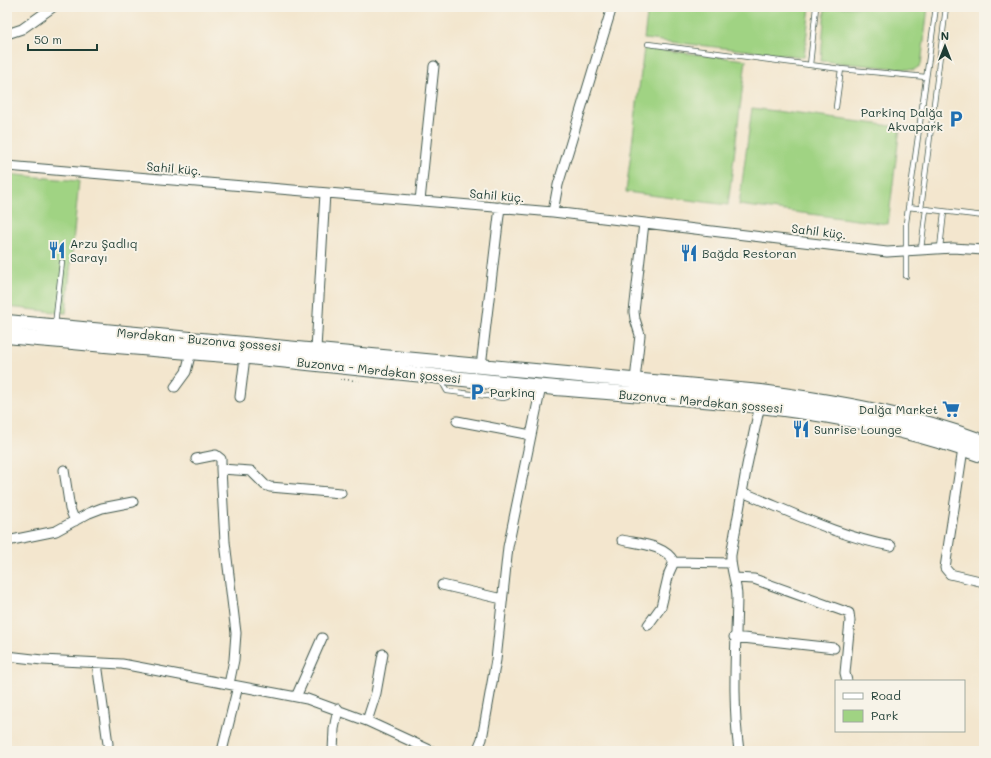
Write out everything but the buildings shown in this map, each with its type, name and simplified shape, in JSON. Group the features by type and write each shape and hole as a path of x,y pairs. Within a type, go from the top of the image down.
{"main road":[{"name":"Mərdəkan - Buzonva şossesi","path":"7,322 316,349 761,392 862,407 940,426 984,442"},
{"name":"Buzonva - Mərdəkan şossesi","path":"7,336 245,357 541,387 760,405 858,421 907,431 984,456"}],"street":[{"path":"7,34 22,29 53,7"},
{"path":"553,212 558,185 612,7"},
{"path":"420,201 434,66"},
{"name":"Sahil küç.","path":"7,166 553,212 887,252 940,248 984,250"},
{"path":"316,349 325,193"},
{"path":"481,366 500,207"},
{"path":"635,380 640,335 634,312 644,223"},
{"path":"175,387 186,372 191,352"},
{"path":"240,397 245,357"},
{"path":"478,751 482,739 496,660 508,547 541,387"},
{"path":"739,751 734,709 734,637 737,596 730,563 742,492 760,405"},
{"path":"457,421 531,435"},
{"path":"963,448 945,568 950,574 984,582"},
{"path":"196,459 216,455 220,459 222,468 225,542 236,633 233,685 222,751"},
{"path":"222,468 245,469 251,471 265,486 341,493"},
{"path":"64,470 68,499 75,521"},
{"path":"742,492 839,531 874,543 891,546"},
{"path":"7,541 56,531 102,508 133,502"},
{"path":"622,540 663,550 670,554 674,562"},
{"path":"674,562 730,563"},
{"path":"648,625 661,607 669,573 674,562"},
{"path":"734,578 754,579 849,613 850,621 846,673 847,680"},
{"path":"442,585 502,599"},
{"path":"734,637 834,648"},
{"path":"296,697 322,638"},
{"path":"367,721 376,693 383,654"},
{"path":"7,656 42,660 122,664 296,697 338,709 432,751"},
{"path":"97,663 108,744"},
{"path":"333,751 334,729 338,709"}],"lane":[{"path":"810,65 816,7"},
{"path":"906,276 905,251 908,207 936,7"},
{"path":"921,249 946,7"},
{"path":"648,44 841,69 926,77"},
{"path":"836,107 841,69"},
{"path":"908,207 984,216"},
{"path":"940,248 944,212"},
{"path":"55,326 62,262"}],"path":[{"path":"7,229 10,205"}],"green space":[{"path":"648,7 810,7 804,57 644,39"},
{"path":"825,7 928,7 921,65 914,70 821,61"},
{"path":"644,48 746,60 728,205 626,192"},
{"path":"752,108 900,127 888,224 739,205"},
{"path":"7,174 79,181 66,313 7,307"}],"place":[{"name":"Parkinq Dalğa Akvapark","path":"956,119"},
{"name":"Arzu Şadlıq Sarayı","path":"57,250"},
{"name":"Bağda Restoran","path":"689,253"},
{"name":"Parkinq","path":"477,392"},
{"name":"Dalğa Market","path":"951,409"},
{"name":"Sunrise Lounge","path":"801,429"}]}
